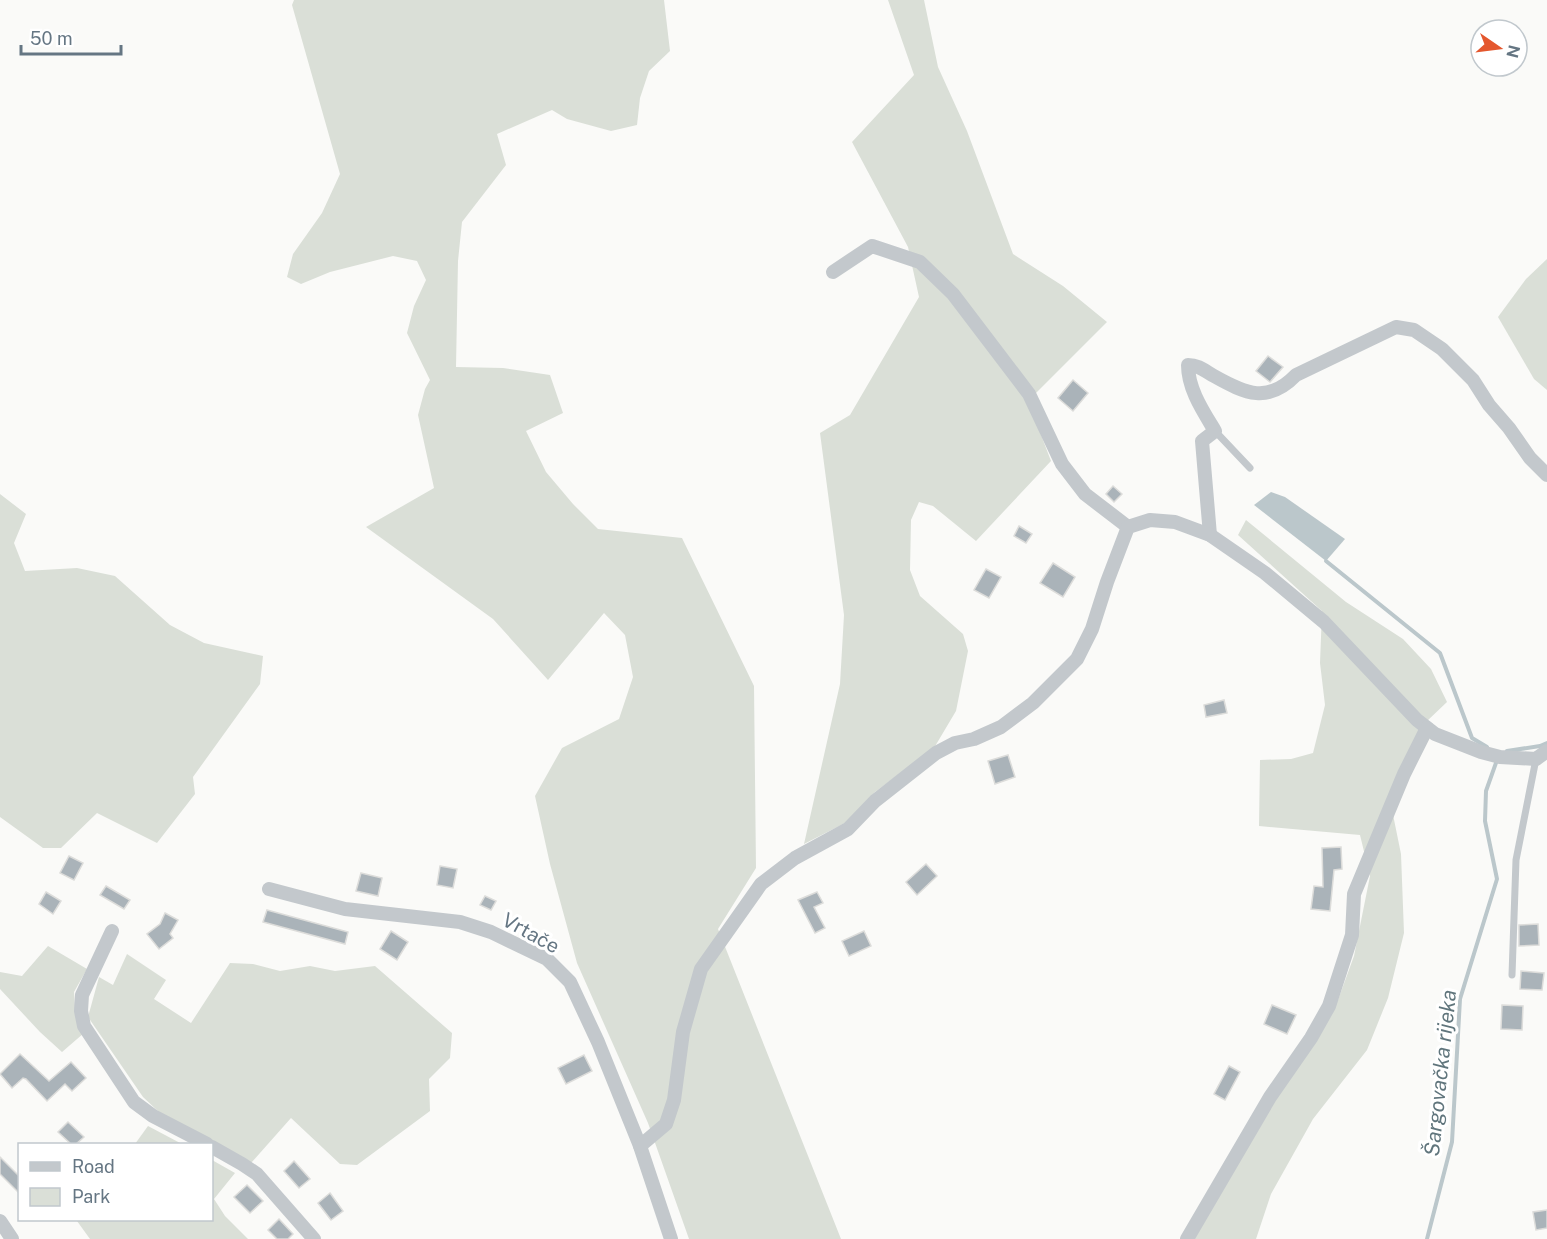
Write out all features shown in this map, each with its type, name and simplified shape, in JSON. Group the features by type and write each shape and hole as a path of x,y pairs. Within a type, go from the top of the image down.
{"street":[{"path":"832,272 872,246 921,262 953,294 1029,394 1062,464 1085,494 1128,527"},
{"path":"1210,535 1202,441 1215,431 1198,403 1188,376 1188,365 1195,365 1244,391 1267,394 1284,387 1296,375 1396,327 1414,330 1442,349 1473,380 1489,405 1530,458 1547,475"},
{"path":"1128,527 1150,520 1175,522 1210,535 1265,573 1323,622 1416,720 1435,734 1500,757 1541,755"},
{"path":"640,1146 666,1124 674,1100 683,1032 701,969 761,885 795,858 848,829 875,801 936,753 955,743 974,739 1001,728 1033,703 1077,659 1092,629 1128,527"},
{"path":"1187,1239 1270,1097 1311,1038 1329,1006 1352,934 1354,894 1404,774 1427,728"},
{"name":"Vrtače","path":"269,889 345,909 460,922 490,932 547,959 570,982 598,1042 640,1146 671,1239"},
{"path":"112,931 82,995 81,1011 84,1026 134,1102 153,1116 205,1143"},
{"path":"213,1148 257,1174 314,1239"},
{"path":"0,1221 12,1239"}],"lane":[{"path":"1215,431 1250,468"},
{"path":"1512,975 1516,860 1541,755"}],"green space":[{"path":"294,0 664,0 670,51 649,71 640,98 637,125 611,131 567,119 552,110 497,134 506,165 462,222 458,261 456,367 503,368 550,375 563,413 526,431 546,472 598,529 682,538 754,686 756,868 718,929 841,1239 689,1239 648,1123 577,963 550,864 535,796 562,748 619,719 633,677 625,635 604,613 548,680 493,619 366,527 434,488 418,415 425,389 430,380 407,333 414,306 426,280 417,261 393,256 330,272 301,284 287,277 293,254 322,213 340,174 292,5"},
{"path":"888,0 924,0 938,67 967,131 1013,254 1063,286 1107,322 1028,401 1051,461 976,541 933,506 919,502 911,520 910,570 920,596 963,634 968,651 956,711 934,748 875,792 847,822 804,844 840,684 844,615 820,433 850,415 919,297 908,247 852,142 914,75"},
{"path":"1547,259 1547,390 1534,379 1498,317 1526,279"},
{"path":"0,494 26,514 14,543 25,571 77,568 115,576 170,625 204,643 263,656 260,684 193,777 195,794 157,843 97,813 61,848 43,848 0,817"},
{"path":"1246,520 1346,602 1403,639 1431,669 1447,702 1426,722 1389,795 1401,854 1404,933 1388,998 1367,1050 1313,1119 1271,1194 1256,1239 1192,1239 1276,1097 1338,1000 1354,956 1370,876 1360,835 1259,826 1260,760 1291,759 1313,753 1325,705 1320,663 1322,611 1238,535"},
{"path":"48,946 87,969 74,992 75,1006 84,1033 62,1052 0,989 0,972 22,976"},
{"path":"127,954 166,980 154,999 191,1023 230,963 253,964 280,971 310,966 335,971 375,966 452,1033 450,1058 429,1079 430,1111 357,1165 340,1164 291,1118 251,1163 161,1114 143,1097 88,1017 99,977 113,985"},
{"path":"148,1126 180,1143 136,1143"},
{"path":"213,1161 235,1173 214,1199 225,1216 248,1239 90,1239 77,1221 213,1221"}],"shaded area":[{"path":"1271,492 1285,497 1345,539 1326,561 1254,505"}],"building":[{"path":"1268,356 1283,367 1270,382 1256,371"},
{"path":"1073,380 1088,393 1073,411 1058,398"},
{"path":"1113,486 1122,494 1114,502 1106,494"},
{"path":"1019,526 1032,534 1026,543 1014,536"},
{"path":"1053,563 1075,577 1063,597 1040,583"},
{"path":"986,569 1001,577 989,598 974,590"},
{"path":"1224,700 1227,713 1206,717 1204,705"},
{"path":"1008,755 1015,777 995,784 988,761"},
{"path":"1341,847 1342,869 1334,870 1330,911 1311,909 1314,886 1323,887 1322,848"},
{"path":"69,856 83,863 74,880 60,873"},
{"path":"926,864 937,876 917,895 906,882"},
{"path":"440,866 457,869 453,888 437,885"},
{"path":"361,873 382,878 378,896 356,891"},
{"path":"106,886 130,900 124,909 100,895"},
{"path":"46,892 61,901 53,914 39,904"},
{"path":"817,892 823,903 814,907 825,928 815,933 798,900"},
{"path":"485,896 496,901 491,910 480,905"},
{"path":"267,910 348,932 345,944 263,922"},
{"path":"165,913 178,920 170,934 173,938 159,949 147,934 160,924"},
{"path":"1538,924 1539,945 1519,946 1519,925"},
{"path":"391,931 408,942 397,960 380,949"},
{"path":"864,931 871,946 849,956 842,941"},
{"path":"1521,971 1544,973 1542,990 1520,989"},
{"path":"1272,1005 1296,1015 1287,1034 1264,1024"},
{"path":"1502,1005 1523,1006 1522,1030 1501,1029"},
{"path":"20,1054 49,1081 71,1062 86,1078 72,1091 65,1084 47,1101 26,1079 23,1078 12,1088 0,1074"},
{"path":"584,1055 592,1071 566,1084 558,1068"},
{"path":"1229,1066 1240,1072 1225,1100 1214,1094"},
{"path":"68,1122 84,1137 77,1143 70,1143 58,1132"},
{"path":"0,1157 18,1175 18,1192 0,1174"},
{"path":"294,1161 310,1179 299,1188 284,1171"},
{"path":"247,1185 263,1201 250,1213 234,1197"},
{"path":"330,1193 343,1211 331,1220 318,1203"},
{"path":"1547,1210 1547,1228 1536,1230 1533,1212"},
{"path":"279,1219 293,1234 288,1239 277,1239 268,1230"}],"waterway":[{"name":"Šargovačka rijeka","path":"1326,561 1440,653 1472,738 1487,747"},
{"path":"1507,751 1547,743"},
{"name":"Šargovačka rijeka","path":"1427,1239 1452,1142 1460,999 1497,879 1485,821 1486,791 1497,760"}]}
